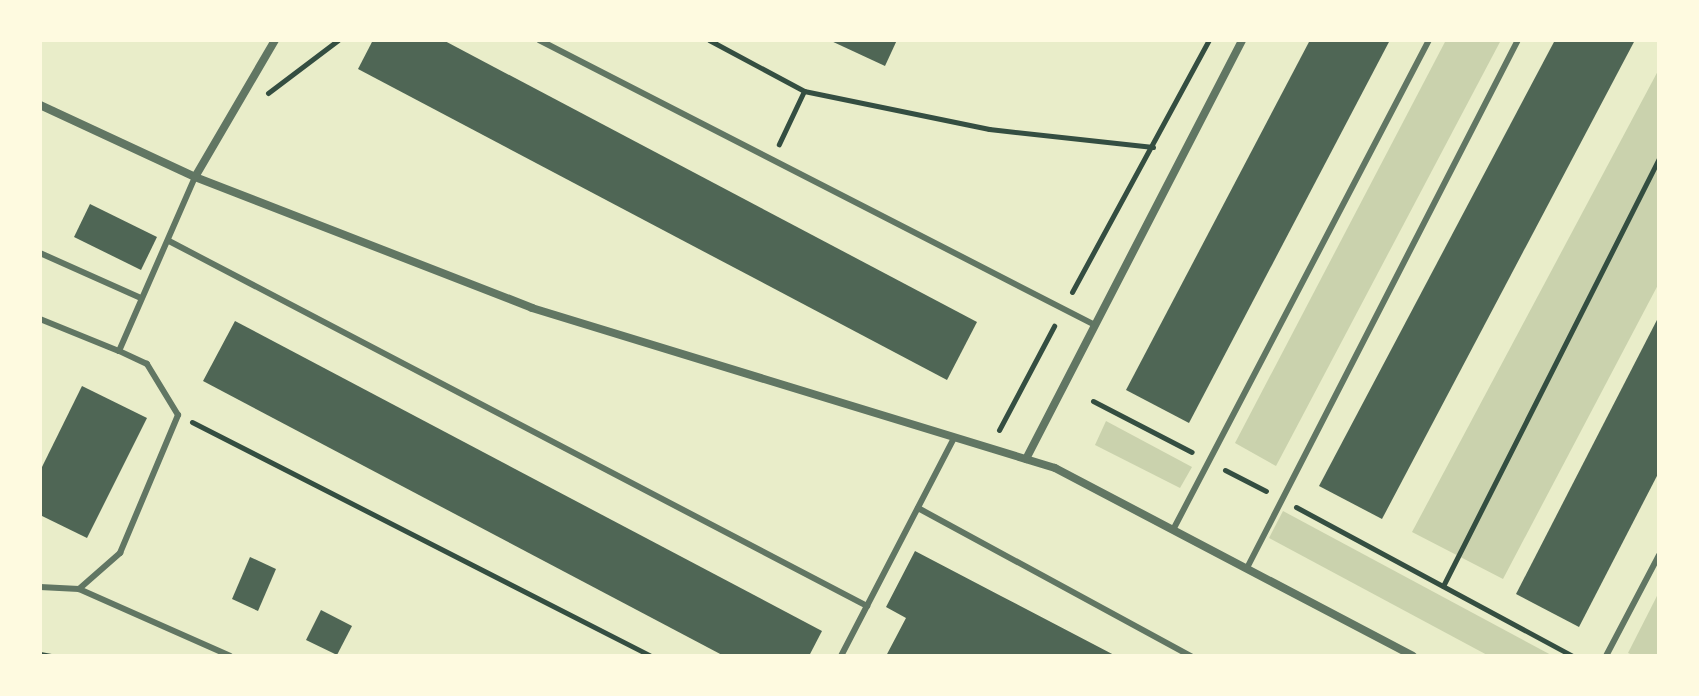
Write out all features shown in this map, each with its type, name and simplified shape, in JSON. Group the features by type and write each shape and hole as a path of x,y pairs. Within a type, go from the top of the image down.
{"street":[{"path":"195,177 242,105 275,40"},
{"path":"1026,459 1242,40"},
{"path":"40,105 195,177 532,308 1026,459 1174,528 1413,656"}],"lane":[{"path":"539,40 1095,325"},
{"path":"1174,528 1429,40"},
{"path":"1248,566 1278,498 1518,40"},
{"path":"119,351 195,177"},
{"path":"169,241 867,606"},
{"path":"40,253 141,298"},
{"path":"40,319 147,364 178,415 120,553 79,589"},
{"path":"841,656 954,438"},
{"path":"918,508 1191,656"},
{"path":"1606,656 1659,555"},
{"path":"40,587 79,589 230,656"}],"path":[{"path":"242,105 292,81 338,40"},
{"path":"709,40 804,91 989,129 1153,147"},
{"path":"990,448 1209,40"},
{"path":"772,159 804,91"},
{"path":"1443,586 1659,159"},
{"path":"1093,401 1573,656"},
{"path":"178,415 651,656"},
{"path":"40,654 51,656"}],"green space":[{"path":"1446,40 1501,40 1276,466 1235,443"},
{"path":"1659,69 1659,283 1503,579 1412,532"},
{"path":"1106,421 1192,467 1180,488 1095,445"},
{"path":"1283,511 1553,656 1489,656 1269,538"},
{"path":"1659,592 1659,656 1628,653"}],"building":[{"path":"373,40 443,40 977,322 947,380 358,69"},
{"path":"829,40 897,40 885,66"},
{"path":"1310,40 1390,40 1189,423 1126,390"},
{"path":"1555,40 1635,40 1382,519 1319,486"},
{"path":"90,204 157,237 141,270 74,237"},
{"path":"1659,316 1659,472 1579,627 1516,594"},
{"path":"235,321 822,631 809,656 724,656 203,381"},
{"path":"82,386 147,418 87,538 40,515 40,471"},
{"path":"915,551 1116,656 886,656 906,618 886,607"},
{"path":"250,557 276,569 258,611 232,599"},
{"path":"321,610 352,626 337,655 306,640"}]}
